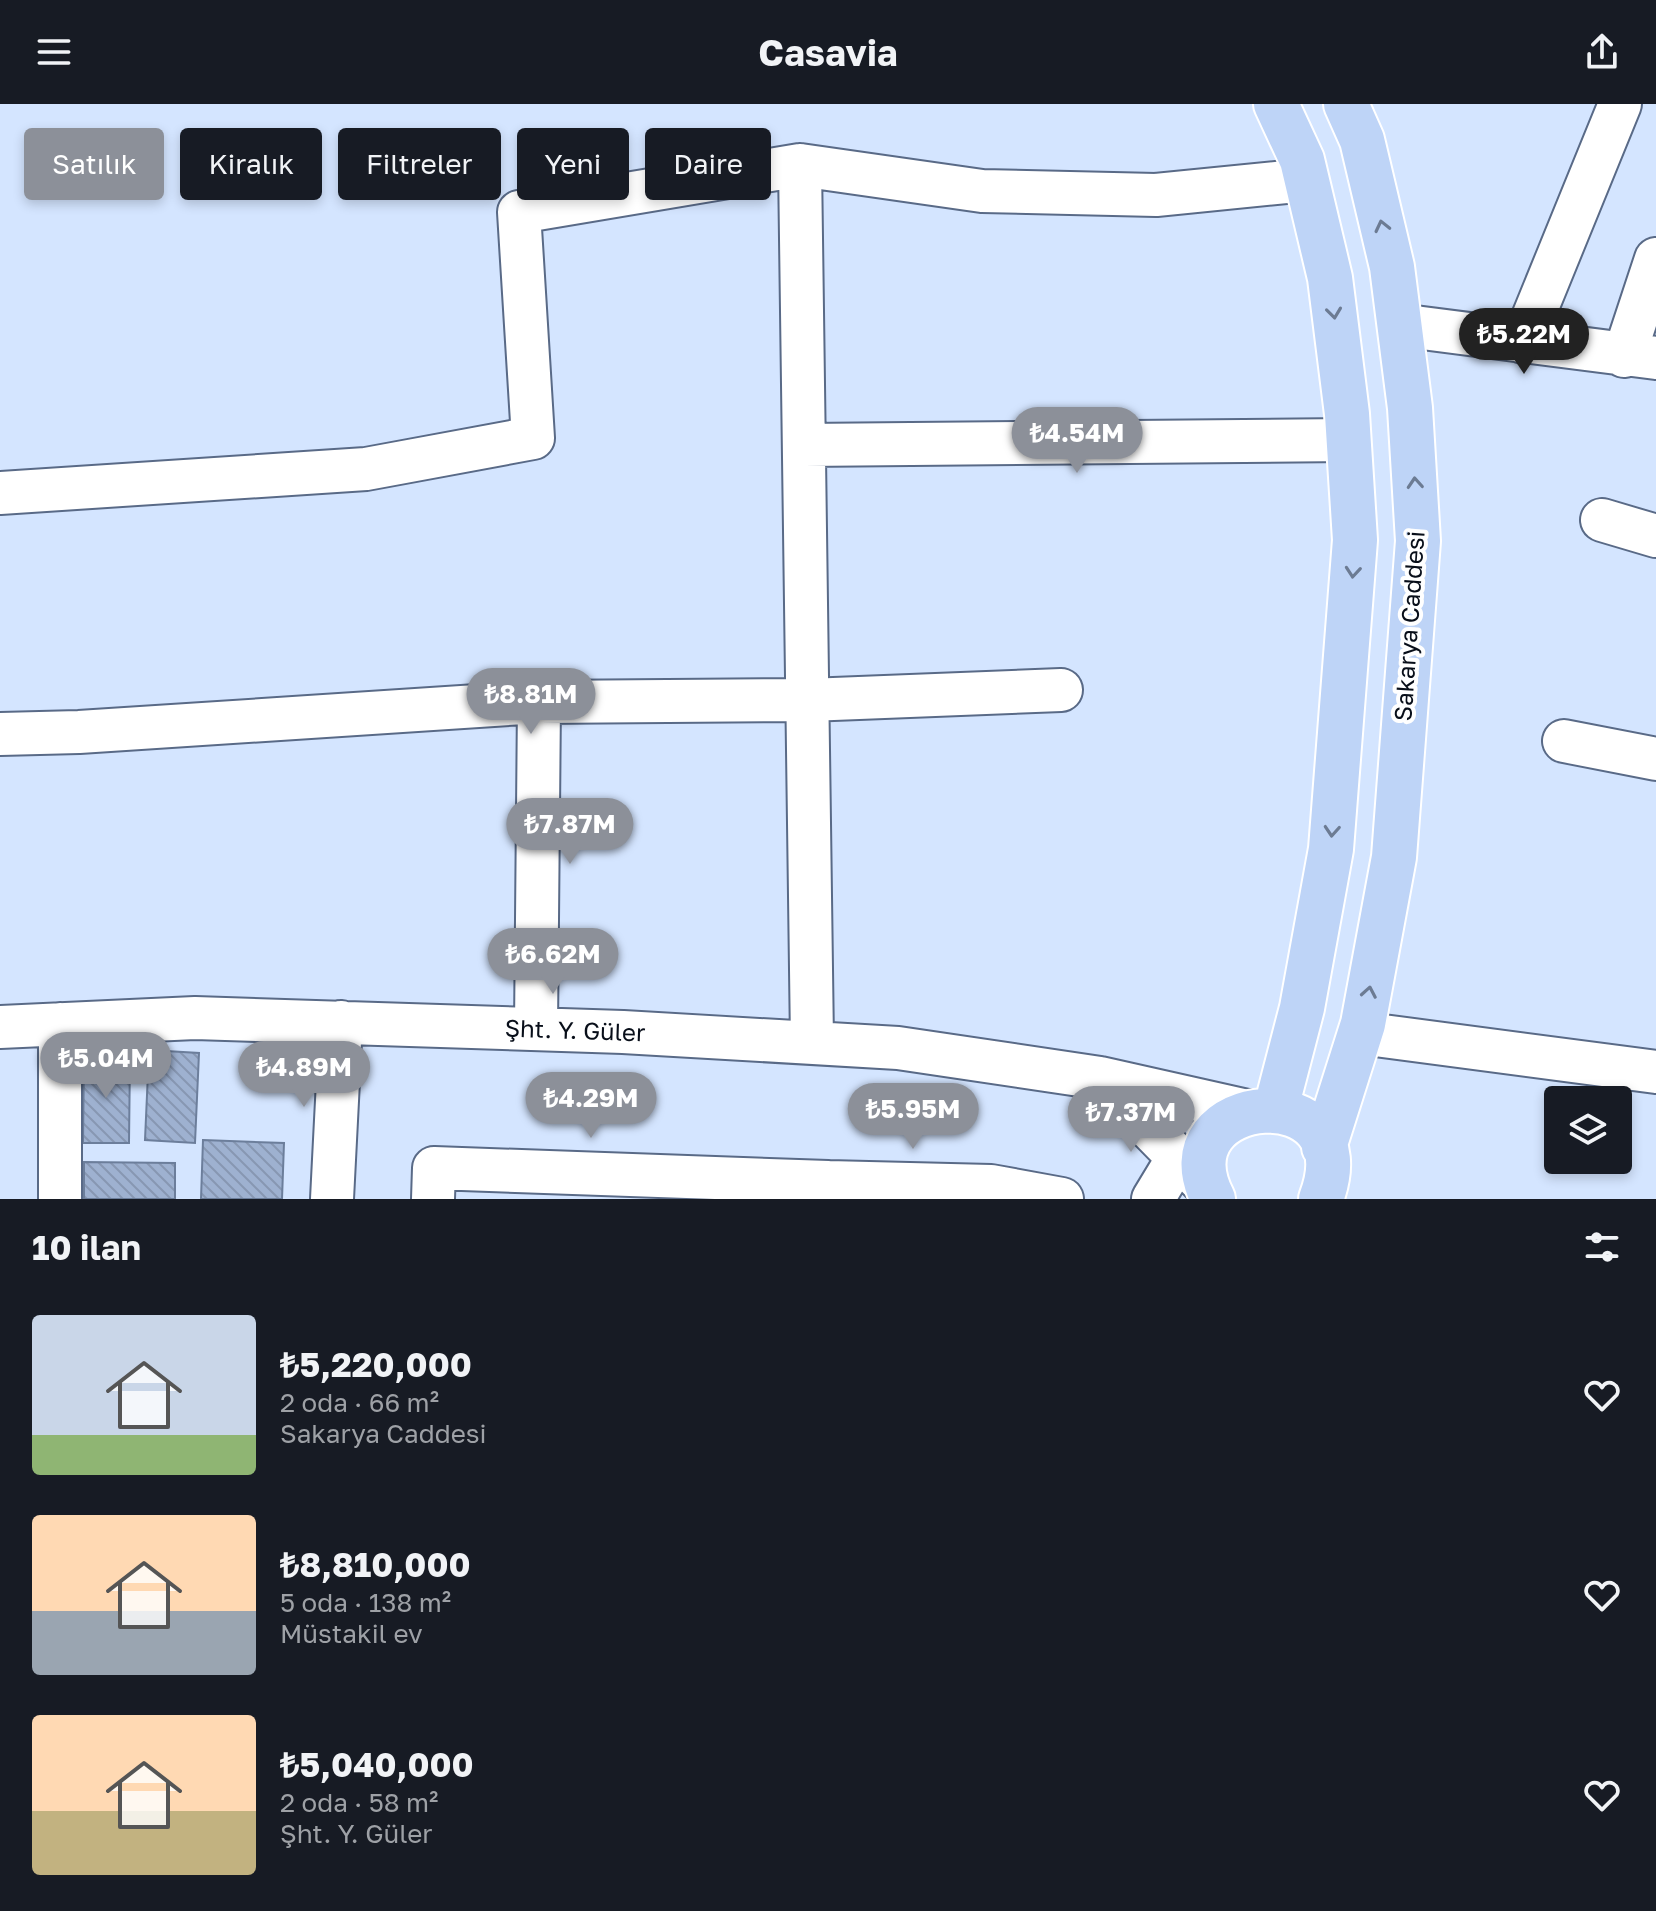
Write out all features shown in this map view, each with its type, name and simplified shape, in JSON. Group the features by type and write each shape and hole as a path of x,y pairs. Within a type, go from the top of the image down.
{"main road":[{"path":"1261,1109 1302,1008 1331,849 1355,540 1349,440 1330,278 1302,160 1276,104"},
{"name":"Sakarya Caddesi","path":"1324,1198 1329,1168 1324,1147 1360,1033 1394,857 1418,541 1410,408 1392,267 1362,140 1346,104"},
{"path":"1199,1181 1213,1137 1228,1121 1261,1109 1297,1115 1313,1128 1324,1147"}],"street":[{"path":"1523,342 1620,104"},
{"path":"800,165 812,1042"},
{"path":"0,493 366,469 533,438 519,212 800,165 982,191 1156,195 1306,180"},
{"path":"1399,325 1640,357 1656,259"},
{"path":"804,445 1349,440"},
{"path":"1602,520 1656,536"},
{"path":"0,734 79,732 539,702 808,700 1061,690"},
{"path":"536,1029 539,702"},
{"path":"1564,741 1656,759"},
{"name":"Şht. Y. Güler","path":"0,1027 195,1018 812,1042 898,1048 1100,1078 1261,1109"},
{"path":"332,1199 341,1022"},
{"path":"60,1024 60,1199"},
{"path":"1360,1033 1656,1072"},
{"path":"1100,1078 1199,1181 1153,1199"},
{"path":"433,1199 434,1168 828,1191 991,1186 1062,1199"}],"building":[{"path":"149,1050 199,1053 195,1143 145,1140"},
{"path":"84,1056 130,1057 129,1143 83,1143"},
{"path":"203,1140 284,1143 282,1199 201,1199"},
{"path":"84,1162 175,1163 175,1199 84,1199"}]}
